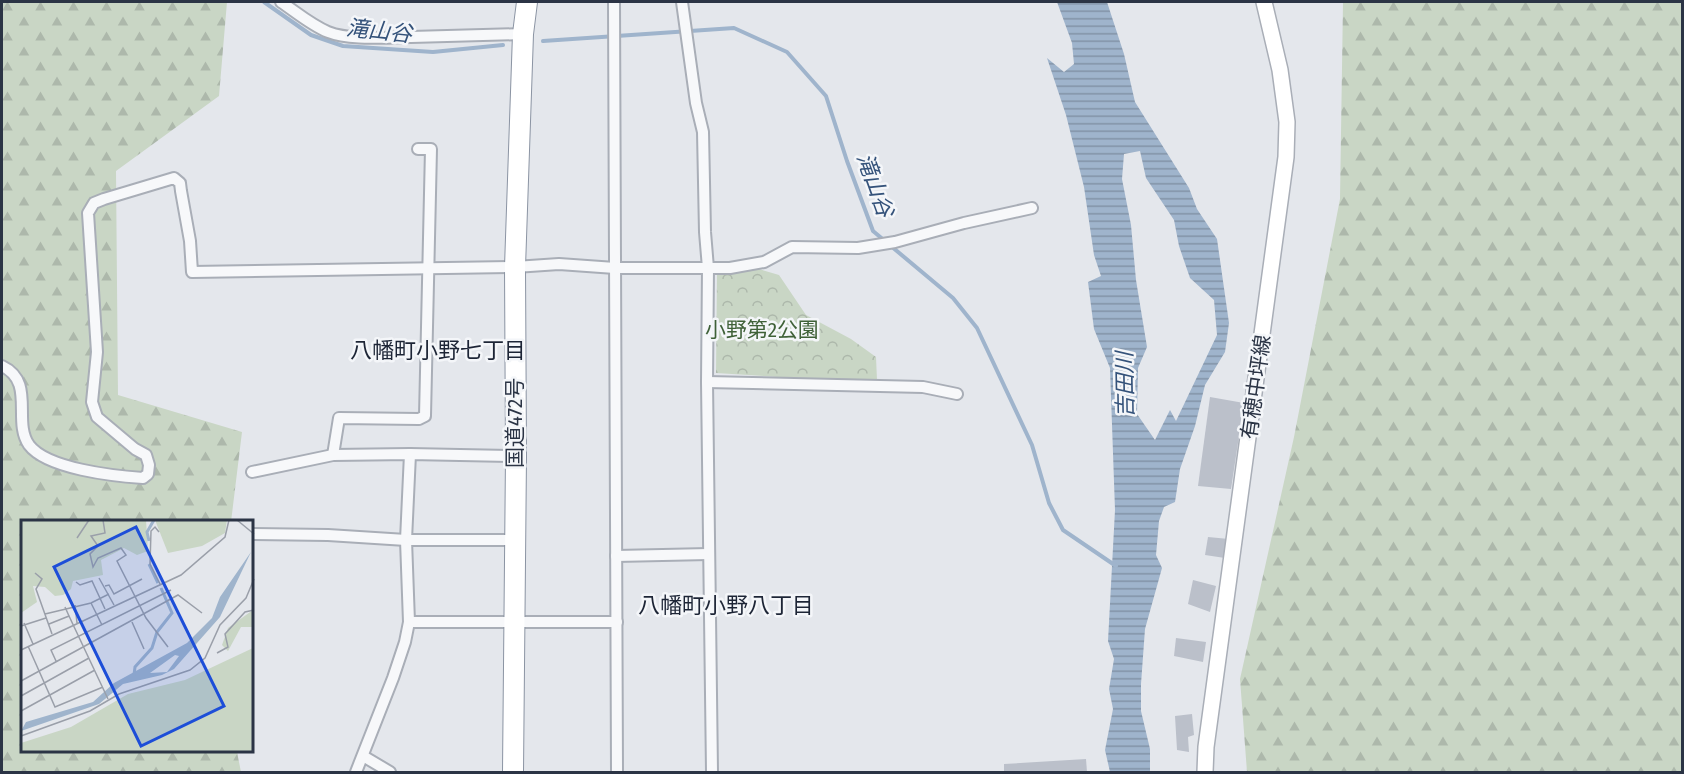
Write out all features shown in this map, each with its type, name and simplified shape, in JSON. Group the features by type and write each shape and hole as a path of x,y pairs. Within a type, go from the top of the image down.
{"highway":[{"name":"国道472号","path":"513,772 515,267 523,34 527,2"}],"main road":[{"name":"有穂中坪線","path":"1205,772 1208,735 1286,157 1287,122 1280,70 1264,2"}],"street":[{"path":"281,2 329,32 360,37 523,34"},
{"path":"614,2 617,772"},
{"path":"682,2 696,103 703,132 708,267 707,382 712,772"},
{"path":"333,455 339,418 419,419 425,416 431,149 418,149"},
{"path":"2,366 10,371 21,388 24,433 28,444 44,458 118,476 143,478 148,474 149,465 146,455 135,449 97,417 92,402 98,352 88,213 94,203 174,178 180,183 182,191 192,272 515,267 559,264 615,268 730,268 764,262 792,248 858,248 895,242 964,223 1032,208"},
{"path":"707,382 923,387 957,394"},
{"path":"356,772 393,678 410,622 406,540 410,454"},
{"path":"252,472 333,455 516,456"},
{"path":"254,534 328,535 406,540 515,540"},
{"path":"616,556 709,554"},
{"path":"410,622 616,622"},
{"path":"363,756 390,772"}],"green space":[{"path":"2,2 227,2 219,96 116,171 118,395 242,432 231,520 21,520 21,753 237,753 241,772 2,772"},
{"path":"1343,2 1682,2 1682,772 1247,772 1240,679 1294,437 1340,199"},
{"name":"小野第2公園","path":"759,269 779,275 806,315 851,339 876,357 877,380 716,373 717,274"}],"water":[{"name":"吉田川","path":"1057,2 1107,2 1124,54 1135,102 1189,188 1197,209 1217,239 1229,323 1225,352 1205,385 1195,426 1180,469 1175,502 1164,507 1159,521 1156,555 1162,568 1145,629 1141,684 1141,711 1150,749 1150,772 1110,772 1105,750 1113,709 1109,689 1114,659 1108,641 1115,510 1110,368 1094,329 1088,282 1101,276 1094,255 1084,187 1066,115 1047,58 1064,72 1074,64 1072,43","holes":["1140,151 1146,178 1174,220 1179,246 1190,278 1214,300 1217,335 1176,421 1170,410 1155,440 1137,414 1138,368 1147,347 1136,280 1131,225 1122,179 1124,154"]}],"building":[{"path":"1210,397 1244,403 1231,489 1198,486"},
{"path":"1208,537 1229,539 1225,558 1205,555"},
{"path":"1193,580 1216,586 1210,612 1188,604"},
{"path":"1176,638 1206,642 1203,662 1174,656"},
{"path":"1192,714 1194,735 1188,737 1189,752 1177,750 1175,716"},
{"path":"1086,759 1087,772 1004,772 1004,764"}],"waterway":[{"name":"滝山谷","path":"264,2 311,35 343,46 433,52 503,45"},
{"name":"滝山谷","path":"543,41 734,28 787,52 826,96 873,231 953,298 977,328 1032,445 1049,503 1063,530 1116,566"}],"district":[{"name":"八幡町小野七丁目","path":"438,350"},
{"name":"八幡町小野八丁目","path":"726,605"}]}
